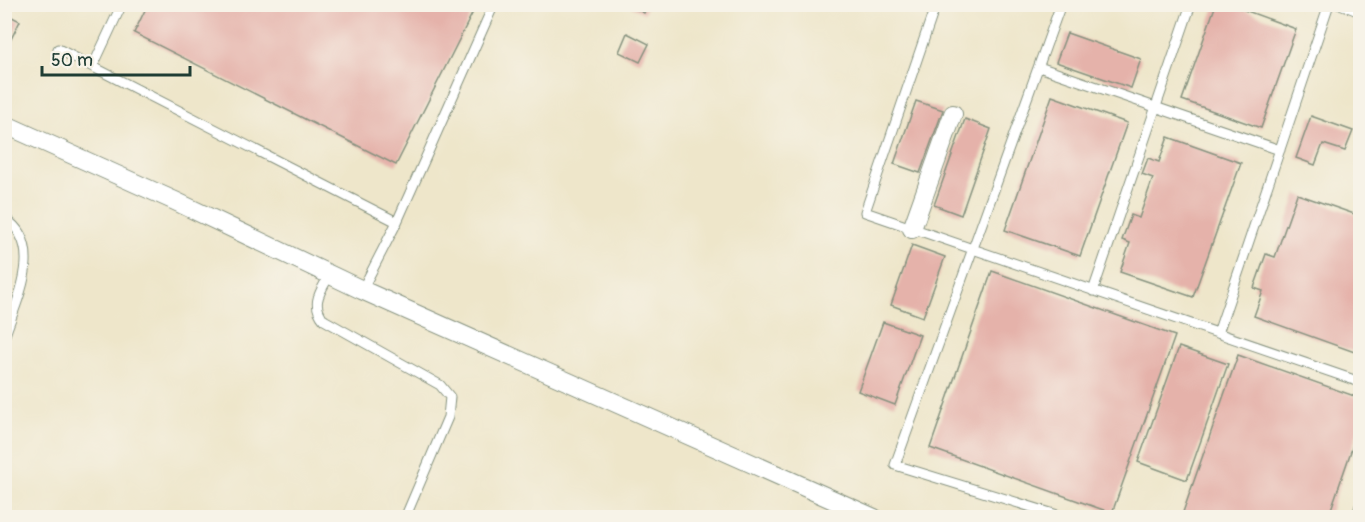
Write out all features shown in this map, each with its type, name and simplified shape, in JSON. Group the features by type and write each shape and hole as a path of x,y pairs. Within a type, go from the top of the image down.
{"street":[{"path":"912,229 953,114"},
{"path":"4,124 362,290 874,518"}],"lane":[{"path":"93,66 122,4"},
{"path":"362,290 398,222 494,4"},
{"path":"936,4 865,212 973,251 1360,382"},
{"path":"1061,4 895,465 1067,518"},
{"path":"1093,291 1191,4"},
{"path":"1218,333 1329,4"},
{"path":"1340,4 1355,8"},
{"path":"58,49 398,222"},
{"path":"1039,67 1280,150"},
{"path":"4,218 18,230 26,243 27,266 4,338"},
{"path":"330,274 316,300 317,311 324,320 440,385 450,397 448,417 405,518"},
{"path":"1356,518 1360,506"}],"building":[{"path":"148,4 477,4 396,165 134,33"},
{"path":"626,4 648,4 644,13"},
{"path":"1216,4 1228,4 1296,29 1261,128 1182,100"},
{"path":"4,13 20,21 7,47 4,46"},
{"path":"627,33 649,44 640,62 619,52"},
{"path":"1067,33 1141,59 1131,88 1056,62"},
{"path":"1052,96 1127,123 1080,256 1005,230"},
{"path":"916,101 943,110 920,173 894,164"},
{"path":"1311,116 1353,131 1345,151 1323,144 1315,165 1296,158"},
{"path":"965,119 991,129 961,215 934,205"},
{"path":"1168,137 1241,163 1193,297 1120,272 1130,243 1122,240 1131,215 1139,218 1153,178 1142,174 1148,158 1159,162"},
{"path":"1297,194 1360,216 1360,354 1254,316 1263,291 1254,288 1266,254 1275,257"},
{"path":"912,245 945,257 923,317 891,305"},
{"path":"992,271 1175,336 1112,513 930,448"},
{"path":"883,322 920,335 895,405 858,391"},
{"path":"1179,347 1228,364 1187,480 1138,462"},
{"path":"1238,355 1360,398 1360,425 1328,518 1181,518"}]}
